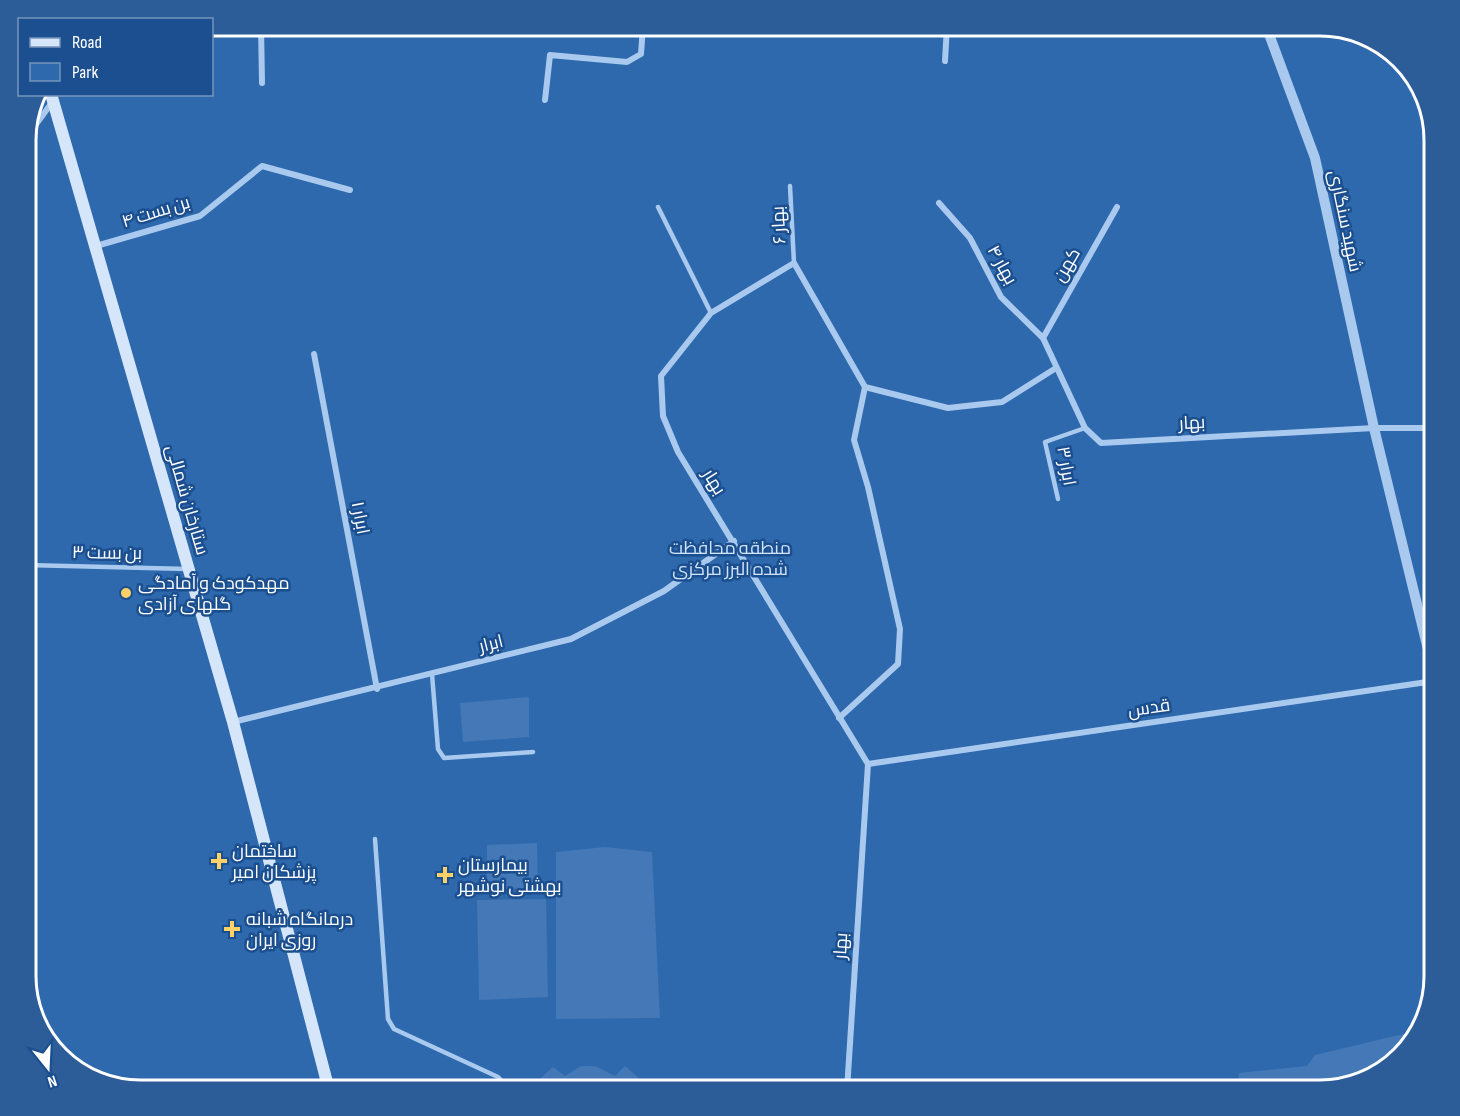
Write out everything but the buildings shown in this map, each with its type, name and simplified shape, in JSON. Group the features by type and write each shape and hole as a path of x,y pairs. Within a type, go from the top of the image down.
{"main road":[{"name":"ستارخان شمالی","path":"52,98 233,722 326,1080"}],"street":[{"path":"261,36 262,83"},
{"path":"545,100 550,55 627,62 641,54 642,36"},
{"path":"945,61 946,36"},
{"name":"شهید سنگاری","path":"1270,36 1314,158 1374,428 1424,633"},
{"path":"39,118 52,98"},
{"name":"بن بست ۴","path":"96,246 200,216 262,166 350,190"},
{"name":"بهار ۴","path":"939,203 970,238 1001,297 1042,338"},
{"name":"کهن","path":"1042,338 1117,207"},
{"path":"794,263 866,387 854,440 868,487 900,629 898,664 839,718"},
{"name":"بهار","path":"794,263 711,313 661,376 663,416 678,452 868,764 848,1080"},
{"path":"1042,338 1085,428"},
{"name":"ابرار ۱","path":"314,354 376,688"},
{"path":"866,387 948,408 1002,402 1056,368"},
{"name":"بهار","path":"1085,428 1101,443 1374,428 1424,428"},
{"name":"ابرار","path":"233,722 571,639 664,591 734,541"},
{"name":"قدس","path":"868,764 1424,682"}],"lane":[{"name":"بهار ۶","path":"790,186 794,263"},
{"path":"658,207 711,313"},
{"name":"ابرار ۳","path":"1058,499 1045,441 1085,428"},
{"name":"بن بست ۳","path":"36,565 188,569"},
{"path":"432,674 438,749 444,758 533,752"},
{"path":"375,839 388,1019 394,1029 501,1080"}],"green space":[{"name":"منطقه محافظت شده البرز مرکزی","path":"213,36 1320,36 1353,42 1372,50 1402,77 1413,94 1420,113 1424,140 1424,976 1423,989 1413,1022 1402,1039 1383,1058 1366,1069 1347,1076 1320,1080 140,1080 107,1074 78,1059 78,1038 57,1038 54,1034 40,1003 36,982 36,134 46,96 213,96"}],"place":[{"name":"مهدکودک و آمادگی گلهای آزادی","path":"126,593"},
{"name":"ساختمان پزشکان امیر","path":"219,861"},
{"name":"بیمارستان بهشتی نوشهر","path":"445,875"},
{"name":"درمانگاه شبانه روزی ایران","path":"232,929"}]}
